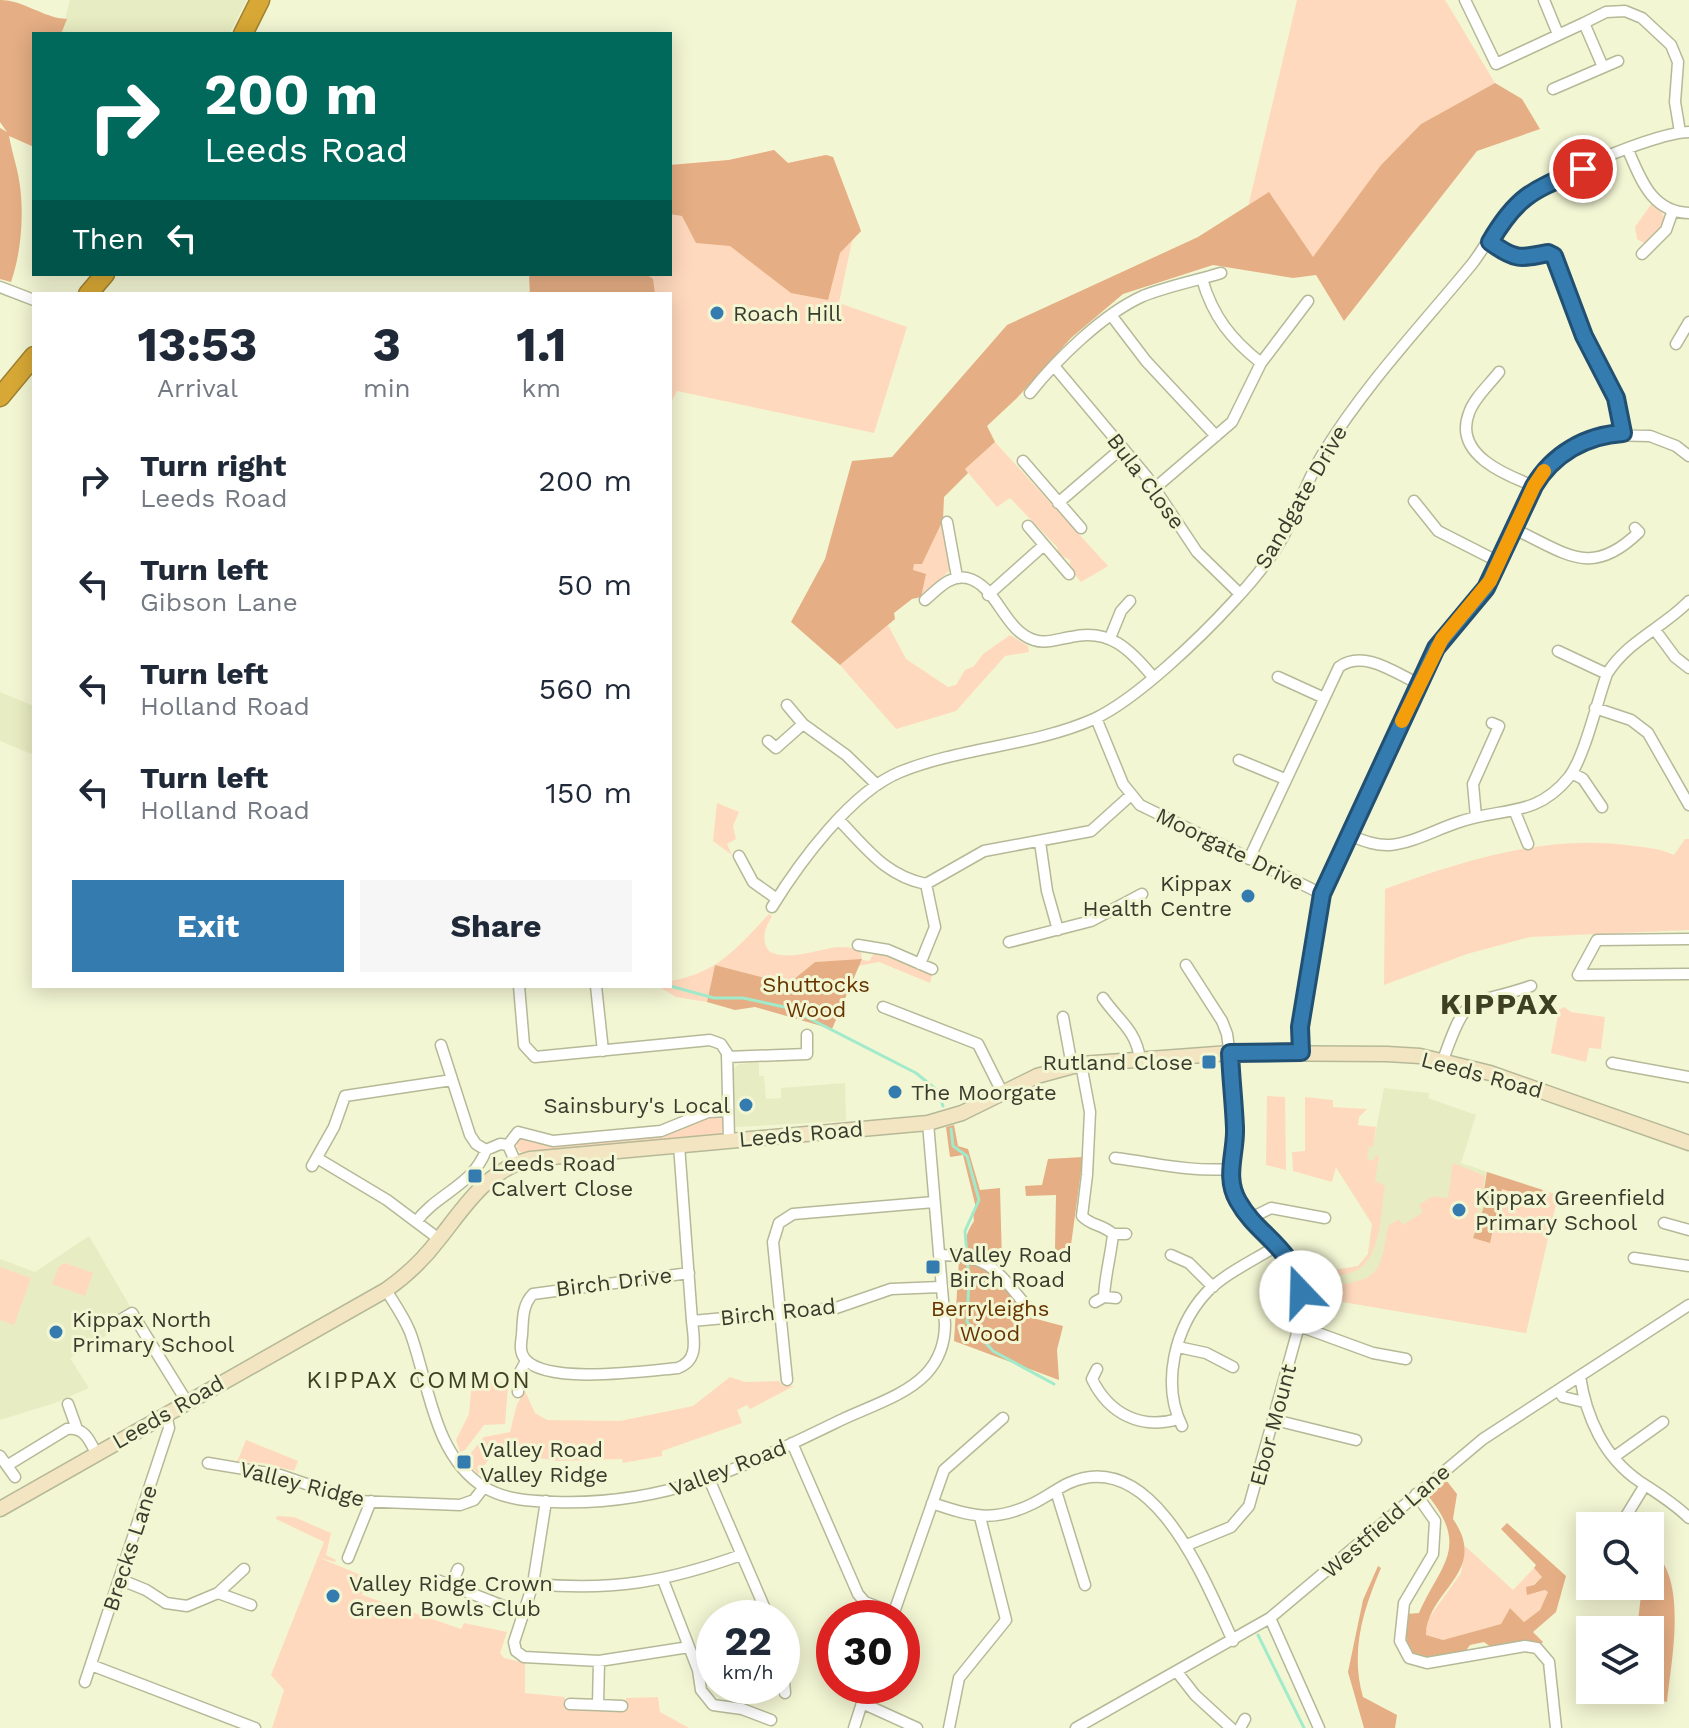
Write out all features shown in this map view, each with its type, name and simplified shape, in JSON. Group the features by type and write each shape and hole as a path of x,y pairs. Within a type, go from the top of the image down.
{"highway":[{"path":"244,32 260,0"},
{"path":"90,292 103,276"},
{"path":"0,397 32,358"}],"main road":[{"name":"Leeds Road","path":"0,1509 386,1290 410,1271 478,1189 498,1172 516,1163 563,1155 928,1123 962,1113 1037,1076 1076,1065 1230,1053 1399,1054 1443,1060 1490,1073 1689,1143"}],"street":[{"path":"1465,0 1496,64 1606,12 1625,11 1642,18 1674,50 1678,62 1675,102 1684,132"},
{"path":"1544,0 1558,34"},
{"path":"1584,23 1603,67"},
{"path":"1553,89 1618,61"},
{"name":"Sandgate Drive","path":"739,856 750,878 774,903 810,853 877,785 911,769 1096,718 1153,677 1240,594 1284,535 1311,473 1345,420 1490,242 1514,205 1535,190 1662,135 1684,132"},
{"path":"1628,150 1646,189 1672,213 1689,213"},
{"path":"1642,254 1666,230 1672,213"},
{"path":"1490,242 1512,257 1521,259 1548,253 1554,256 1584,336 1616,398 1623,433"},
{"path":"1030,393 1054,366 1111,315 1155,292 1221,273"},
{"path":"1202,279 1220,324 1261,363"},
{"path":"0,287 32,299"},
{"path":"1155,488 1236,417 1261,363 1308,301"},
{"path":"1111,315 1146,361 1216,436"},
{"path":"1676,344 1689,322"},
{"name":"Bula Close","path":"1054,366 1155,488 1197,552 1240,594"},
{"path":"1499,372 1471,409 1467,433 1475,450 1488,465 1534,486"},
{"path":"1301,1052 1300,1027 1322,894 1442,639 1482,595 1534,486 1550,465 1572,448 1597,437 1623,433 1659,439 1689,456"},
{"path":"1058,503 1122,448"},
{"path":"1023,461 1081,528"},
{"path":"1414,501 1438,531 1499,562"},
{"path":"947,522 957,577"},
{"path":"1028,526 1069,574"},
{"path":"1514,529 1574,556 1593,559 1623,548 1639,532 1635,528"},
{"path":"988,595 1044,545"},
{"path":"925,600 957,577 972,580 1016,629 1034,640 1047,642 1086,633 1110,638 1136,656 1153,677"},
{"path":"1110,638 1121,611 1130,601"},
{"path":"1349,835 1373,844 1393,845 1476,817 1515,812 1547,797 1572,773 1607,674 1624,652 1689,601"},
{"path":"1655,630 1675,657 1689,668"},
{"path":"1558,651 1607,674"},
{"path":"1249,859 1322,697 1339,667 1357,659 1370,661 1419,684"},
{"path":"1278,677 1322,697"},
{"path":"787,705 803,724 846,755 877,785"},
{"path":"1595,708 1631,720 1648,733 1689,805"},
{"name":"Moorgate Drive","path":"1096,718 1131,795 1152,813 1322,894"},
{"path":"1476,817 1473,784 1499,726 1492,723"},
{"path":"768,741 776,748 803,724"},
{"path":"1239,760 1285,779"},
{"path":"1572,773 1583,779 1602,807"},
{"path":"840,821 889,871 904,880 926,884 935,882 976,854 1091,831 1131,795"},
{"path":"1515,812 1528,844"},
{"path":"1040,842 1047,891 1058,930"},
{"path":"920,964 935,927 926,884"},
{"path":"1009,942 1091,921 1142,894"},
{"path":"1689,939 1597,940 1578,975 1689,974"},
{"path":"858,945 888,950 932,969"},
{"path":"1186,965 1222,1021 1230,1053"},
{"path":"1443,1060 1466,1007 1477,1000 1531,986"},
{"path":"519,988 524,1045 530,1054 540,1058 710,1040 721,1044 727,1057 729,1140"},
{"path":"596,988 603,1051"},
{"path":"1103,998 1114,1004 1136,1037 1140,1059"},
{"path":"883,1007 978,1044 1002,1092"},
{"path":"1063,1017 1090,1112 1082,1216 1089,1224 1104,1225 1113,1234 1126,1234"},
{"path":"727,1057 807,1054 807,1035"},
{"path":"441,1045 470,1135 476,1144 486,1150"},
{"name":"Ebor Mount","path":"1187,1545 1231,1527 1253,1500 1299,1326 1302,1301 1299,1279 1290,1259 1251,1218 1234,1193 1230,1169 1235,1129 1230,1053"},
{"path":"1612,1063 1689,1077"},
{"path":"439,1239 387,1200 314,1162 334,1127 339,1103 345,1096 452,1080"},
{"name":"Leeds Road","path":"508,1145 518,1132 553,1141 661,1131 708,1112 728,1111"},
{"name":"Valley Road","path":"386,1290 410,1331 432,1411 449,1446 468,1474 484,1487 509,1498 591,1502 641,1497 709,1479 908,1388 925,1375 938,1358 944,1338 928,1123"},
{"path":"416,1222 428,1207 461,1185 480,1163 486,1150 500,1144 508,1145 516,1163"},
{"name":"Birch Road","path":"679,1145 692,1321 836,1308 891,1289 941,1287"},
{"path":"1115,1158 1151,1166 1230,1169"},
{"path":"787,1380 773,1242 779,1223 793,1214 934,1202"},
{"path":"1251,1218 1259,1211 1271,1208 1325,1218"},
{"path":"1664,1223 1689,1230"},
{"path":"1105,1299 1106,1261 1111,1254 1113,1234"},
{"path":"1097,1369 1092,1379 1101,1397 1126,1417 1152,1424 1180,1423 1171,1388 1178,1347 1190,1317 1213,1287 1278,1245"},
{"path":"939,1255 967,1257 997,1270 1028,1308"},
{"path":"1171,1255 1189,1263 1213,1287"},
{"path":"1634,1258 1689,1266"},
{"name":"Birch Drive","path":"518,1392 520,1372 526,1361 520,1348 524,1308 533,1294 689,1273"},
{"name":"Westfield Lane","path":"1076,1728 1270,1618 1493,1431 1689,1305"},
{"path":"120,1320 132,1313 187,1402"},
{"path":"526,1361 584,1376 678,1368 688,1363 693,1354 692,1321"},
{"path":"1299,1326 1373,1353 1406,1359"},
{"path":"1178,1347 1206,1353 1233,1367"},
{"path":"1580,1376 1584,1402 1598,1434 1614,1457 1689,1518"},
{"path":"1558,1390 1563,1397 1584,1402"},
{"path":"68,1404 77,1429"},
{"name":"Brecks Lane","path":"85,1682 169,1428 166,1414"},
{"path":"899,1600 948,1465 1003,1418"},
{"path":"1275,1420 1356,1440"},
{"path":"1614,1457 1663,1422"},
{"path":"8,1465 67,1429 77,1429 85,1434 96,1453"},
{"path":"792,1443 863,1600"},
{"path":"0,1456 15,1477"},
{"name":"Valley Ridge","path":"208,1463 280,1475 342,1498 371,1501 460,1505 474,1500 484,1487"},
{"path":"932,1503 980,1517 1020,1509 1085,1478 1104,1478 1122,1484 1156,1507 1187,1545 1233,1641"},
{"path":"709,1479 761,1600"},
{"path":"1629,1512 1645,1485"},
{"path":"1056,1491 1085,1585"},
{"path":"1416,1494 1435,1521 1433,1554 1404,1603 1400,1641 1404,1653 1414,1661 1427,1663 1525,1646 1537,1648 1549,1662 1556,1728"},
{"path":"348,1558 371,1501"},
{"path":"546,1501 533,1584 514,1642 516,1651 524,1657 599,1661 689,1647"},
{"path":"949,1728 959,1678 1006,1620 980,1517"},
{"path":"533,1584 594,1587 663,1580 741,1555"},
{"path":"119,1579 180,1607 193,1605 218,1593 244,1569"},
{"path":"451,1586 458,1569"},
{"path":"437,1580 524,1614"},
{"path":"663,1580 689,1647 701,1690 713,1705 742,1709 771,1720"},
{"path":"218,1593 251,1605"},
{"path":"1270,1618 1319,1728"},
{"path":"598,1705 599,1661"},
{"path":"91,1665 255,1728"},
{"path":"1177,1672 1195,1695 1231,1728"},
{"path":"570,1704 622,1706"},
{"path":"854,1728 862,1704"},
{"path":"864,1704 917,1728"}],"shaded area":[{"path":"70,0 247,0 230,32 62,32"},
{"path":"1297,0 1445,0 1495,83 1421,124 1381,165 1313,258 1269,193 1248,207"},
{"path":"774,150 788,163 826,155 833,157 861,231 852,241 839,303 907,327 874,433 677,391 672,400 672,292 530,292 529,276 672,276 672,165 729,160"},
{"path":"1652,203 1663,215 1664,225 1657,235 1644,243 1637,239 1635,227"},
{"path":"995,442 1108,566 1081,582 1070,569 1070,560 1056,553 1058,548 1010,498 997,507 965,469"},
{"path":"943,520 951,569 921,597 912,570 914,564 922,563"},
{"path":"888,625 906,659 948,687 956,685 965,670 1010,635 1028,646 1029,652 1005,656 956,711 896,729 840,665"},
{"path":"0,692 32,705 32,754 0,741"},
{"path":"717,803 739,812 733,826 736,839 727,844 732,855 713,841"},
{"path":"1685,839 1689,839 1689,930 1530,937 1467,954 1384,985 1385,889 1473,860 1533,847 1595,843 1645,847 1674,855"},
{"path":"769,914 772,916 764,939 770,952 794,955 841,947 861,952 862,960 815,962 788,984 715,965 707,1002 676,997 661,988 672,988 672,980 701,972 736,948"},
{"path":"875,952 896,957 932,975 930,983 879,962 858,966 862,960 869,961"},
{"path":"1564,1007 1571,1012 1605,1017 1601,1049 1589,1048 1586,1062 1551,1053 1559,1010"},
{"path":"759,1062 759,1076 764,1076 766,1099 781,1098 781,1088 845,1083 846,1121 735,1127 732,1070 739,1064"},
{"name":"Kippax Greenfield Primary School","path":"1384,1088 1429,1093 1428,1098 1476,1115 1461,1163 1558,1195 1526,1333 1337,1301 1324,1288 1311,1291 1309,1274 1358,1266 1368,1254 1372,1224 1335,1166 1340,1141 1373,1146"},
{"path":"1267,1096 1285,1097 1286,1170 1266,1165"},
{"path":"1305,1097 1333,1100 1333,1107 1367,1109 1359,1117 1358,1125 1376,1127 1373,1147 1369,1146 1367,1159 1374,1161 1375,1156 1379,1156 1375,1181 1385,1186 1376,1244 1365,1263 1343,1275 1319,1278 1318,1273 1358,1266 1368,1254 1372,1224 1336,1167 1332,1182 1293,1171 1292,1152 1305,1151"},
{"path":"720,1115 724,1118 721,1135 523,1154 517,1149 517,1141 521,1137 660,1135 704,1117"},
{"path":"1453,1163 1485,1176 1473,1238 1490,1243 1502,1189 1533,1198 1543,1190 1558,1195 1526,1333 1337,1301 1324,1288 1355,1282 1372,1274 1382,1258 1388,1226 1399,1219 1403,1225 1423,1212 1419,1205 1433,1196 1448,1198"},
{"name":"Kippax North Primary School","path":"89,1236 131,1308 118,1316 123,1325 70,1358 89,1388 55,1403 0,1420 0,1259 35,1272"},
{"path":"65,1263 93,1273 85,1296 52,1284 59,1266"},
{"path":"0,1267 31,1278 14,1325 0,1320"},
{"path":"730,1377 745,1382 779,1381 783,1386 794,1386 750,1409 747,1405 737,1410 742,1423 662,1451 662,1456 623,1463 622,1459 558,1461 495,1451 478,1474 465,1460 484,1437 510,1432 517,1404 525,1391 535,1413 547,1420 620,1421 693,1406"},
{"path":"472,1380 511,1383 508,1386 505,1424 484,1425 465,1450 460,1452 456,1440 469,1414"},
{"path":"246,1440 298,1461 294,1471 263,1463 237,1462"},
{"path":"277,1516 294,1517 331,1533 326,1555 336,1560 320,1558 368,1578 362,1595 461,1629 464,1623 507,1632 500,1653 504,1658 525,1663 525,1693 565,1697 565,1708 625,1709 626,1698 658,1697 660,1712 689,1728 272,1728 284,1690 271,1675 324,1542 276,1519"},
{"path":"1465,1546 1513,1590 1534,1568 1542,1577 1533,1585 1536,1593 1548,1592 1540,1610 1524,1622 1510,1608 1501,1624 1443,1640 1425,1635 1429,1618 1461,1573"}],"green space":[{"path":"0,0 67,19 62,32 32,32 32,146 9,136 22,210 21,235 11,282 0,279 0,128 7,132 0,122"},
{"path":"1495,83 1522,99 1540,129 1477,151 1344,321 1316,275 1293,278 1213,265 1123,294 1071,338 987,426 995,442 965,469 968,473 944,497 943,520 922,564 914,564 913,570 926,574 921,597 912,599 894,613 895,619 840,665 791,622 825,559 852,461 892,457 1007,325 1198,237 1269,192 1313,257 1381,165 1421,124"},
{"path":"774,150 788,163 826,155 833,157 861,231 840,253 828,300 791,293 730,246 696,243 682,216 672,214 672,165 729,160"},
{"path":"529,276 649,276 653,279 655,292 530,292"},
{"name":"Shuttocks Wood","path":"862,959 832,1029 755,1007 735,1010 707,1002 715,965 788,984 815,962"},
{"path":"954,1125 958,1146 968,1149 980,1190 1000,1188 1002,1262 970,1254 968,1249 967,1236 976,1208 963,1155 950,1157 946,1127"},
{"path":"1083,1157 1070,1252 1055,1250 1056,1195 1026,1196 1025,1186 1042,1185 1048,1159"},
{"path":"1487,1172 1543,1190 1533,1198 1502,1189 1490,1243 1473,1238 1488,1195 1484,1191"},
{"name":"Berryleighs Wood","path":"959,1259 990,1271 1000,1288 1010,1292 1029,1317 1063,1326 1057,1350 1059,1380 954,1341"},
{"path":"1446,1480 1457,1494 1453,1519 1463,1537 1465,1553 1454,1580 1429,1619 1426,1635 1443,1640 1501,1624 1510,1608 1524,1622 1540,1610 1548,1592 1545,1590 1527,1595 1526,1587 1534,1585 1542,1577 1534,1568 1536,1565 1501,1529 1507,1523 1566,1576 1556,1612 1533,1632 1543,1642 1540,1645 1523,1642 1491,1647 1484,1642 1470,1645 1465,1652 1437,1656 1418,1656 1412,1652 1406,1632 1407,1614 1419,1613 1447,1556 1448,1530 1429,1497"},
{"path":"1664,1564 1674,1599 1675,1621 1667,1702 1664,1701 1664,1616 1639,1616 1640,1600 1664,1600"},
{"path":"1378,1566 1381,1568 1360,1631 1359,1680 1363,1697 1397,1715 1395,1728 1364,1728 1348,1672 1363,1600"}],"waterway":[{"path":"672,987 714,998 743,998 789,1008 916,1073 938,1091 943,1106"},
{"path":"951,1129 953,1146 967,1156 979,1200 965,1231 969,1281 967,1322 993,1351 1054,1384"},
{"path":"1258,1635 1304,1728"}],"slow traffic":[{"path":"1402,721 1436,648 1477,601 1490,581 1544,471"}],"place":[{"name":"Roach Hill","path":"717,313"},
{"name":"Kippax Health Centre","path":"1248,896"},
{"name":"Rutland Close","path":"1209,1062"},
{"name":"The Moorgate","path":"895,1092"},
{"name":"Sainsbury's Local","path":"746,1105"},
{"name":"Leeds Road Calvert Close","path":"475,1176"},
{"name":"Kippax Greenfield Primary School","path":"1459,1210"},
{"name":"Valley Road Birch Road","path":"933,1267"},
{"name":"Kippax North Primary School","path":"56,1332"},
{"name":"Valley Road Valley Ridge","path":"464,1462"},
{"name":"Valley Ridge Crown Green Bowls Club","path":"333,1596"}],"district":[{"name":"KIPPAX","path":"1500,1003"},
{"name":"KIPPAX COMMON","path":"419,1380"}],"route":[{"path":"1301,1292 1294,1266 1286,1253 1244,1210 1234,1193 1230,1169 1235,1139 1230,1053 1301,1052 1302,1011 1322,894 1436,648 1486,588 1544,471 1557,458 1580,444 1597,437 1623,433 1620,408 1584,336 1554,256 1545,253 1521,259 1512,257 1490,242 1514,205 1535,190 1583,169"}]}
